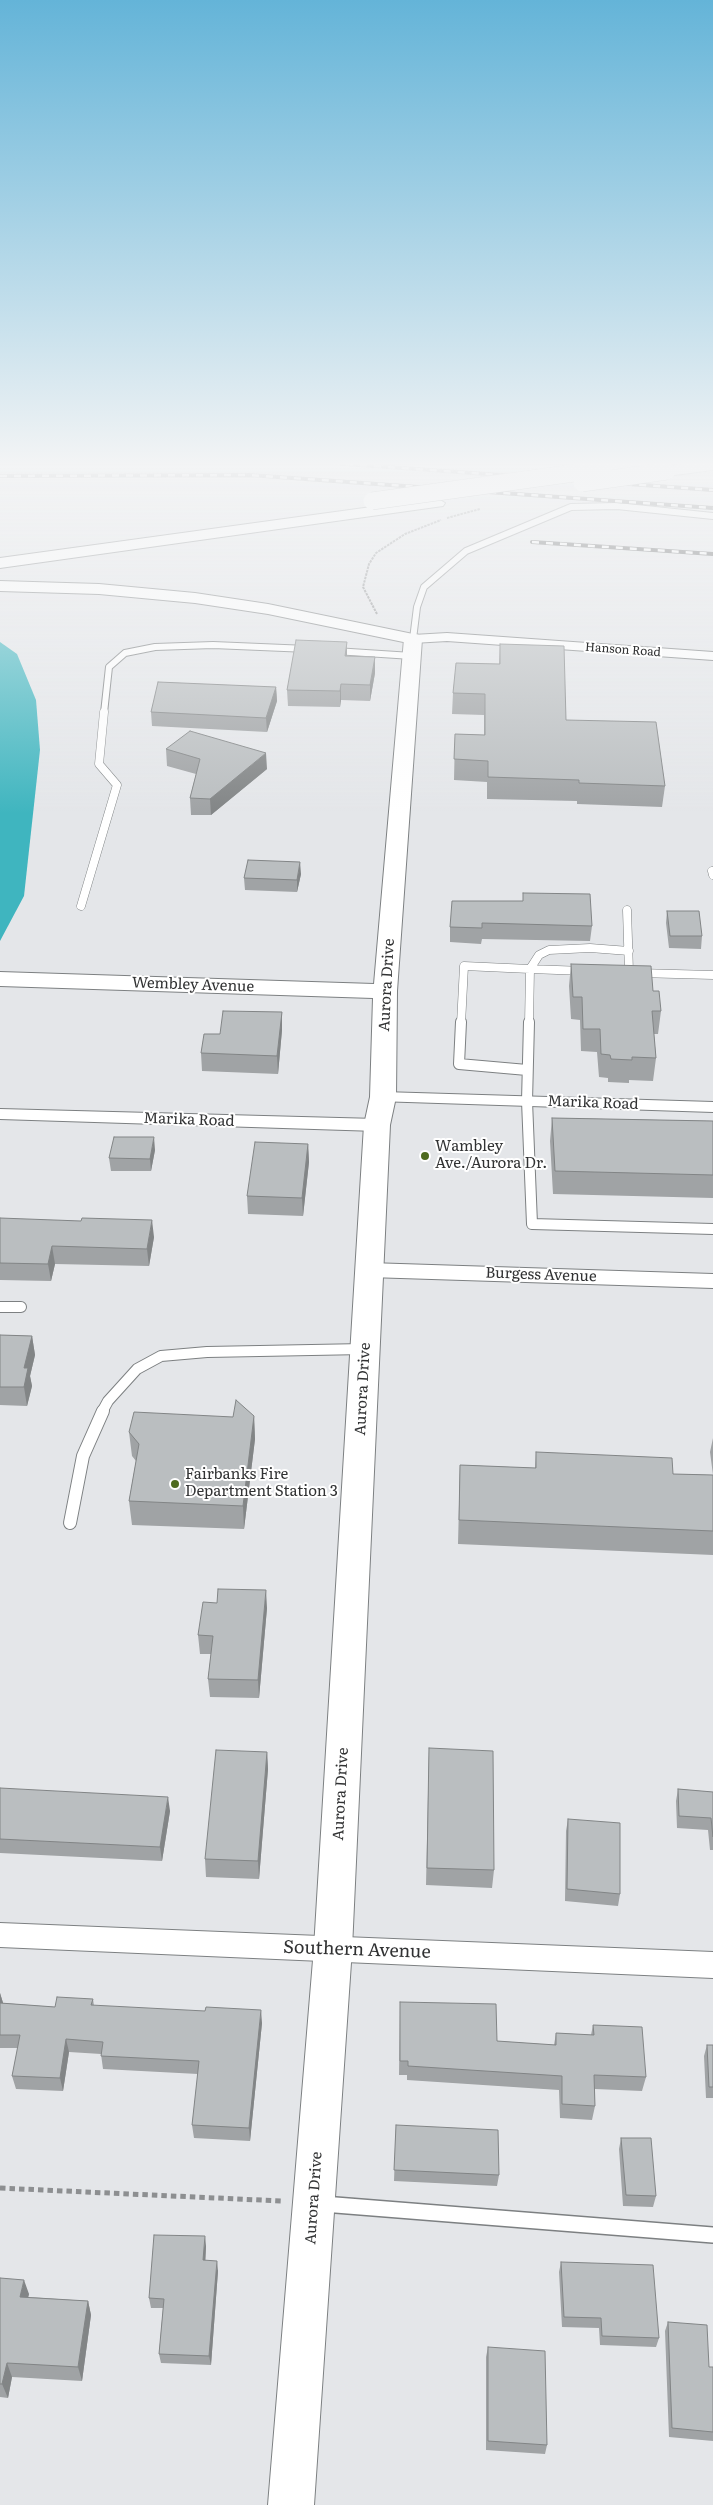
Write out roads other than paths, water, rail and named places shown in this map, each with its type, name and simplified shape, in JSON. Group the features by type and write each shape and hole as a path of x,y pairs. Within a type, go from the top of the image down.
{"main road":[{"path":"0,586 99,589 195,598 268,610 412,647"},
{"name":"Aurora Drive","path":"291,2505 333,1948 369,1270 380,1111 385,991 412,647"},
{"name":"Wembley Avenue","path":"0,979 385,991"}],"street":[{"name":"Hanson Road","path":"412,647 448,637 713,656"},
{"name":"Marika Road","path":"0,1114 380,1111 527,1101 713,1107"},
{"name":"Burgess Avenue","path":"369,1270 713,1281"},
{"name":"Southern Avenue","path":"0,1935 713,1965"}],"lane":[{"name":"Aurora Drive","path":"412,647 417,607 424,587 432,580"},
{"path":"81,906 103,838 117,785 99,764 109,667 124,653 155,647 232,645 315,649"},
{"path":"324,650 412,647"},
{"path":"628,910 629,972"},
{"path":"628,952 590,948 549,950 539,955 530,969 527,1101 532,1224 713,1229"},
{"path":"527,1070 458,1064 464,966 589,971"},
{"path":"619,972 713,976"},
{"path":"0,1307 21,1307"},
{"path":"70,1523 83,1456 92,1432 108,1401 137,1369 161,1356 207,1352 365,1349"},
{"path":"314,2203 713,2235"}],"water":[{"path":"0,642 17,654 36,700 40,750 24,896 0,941"}],"place":[{"name":"Wambley Ave./Aurora Dr.","path":"425,1156"},
{"name":"Fairbanks Fire Department Station 3","path":"175,1484"}]}
